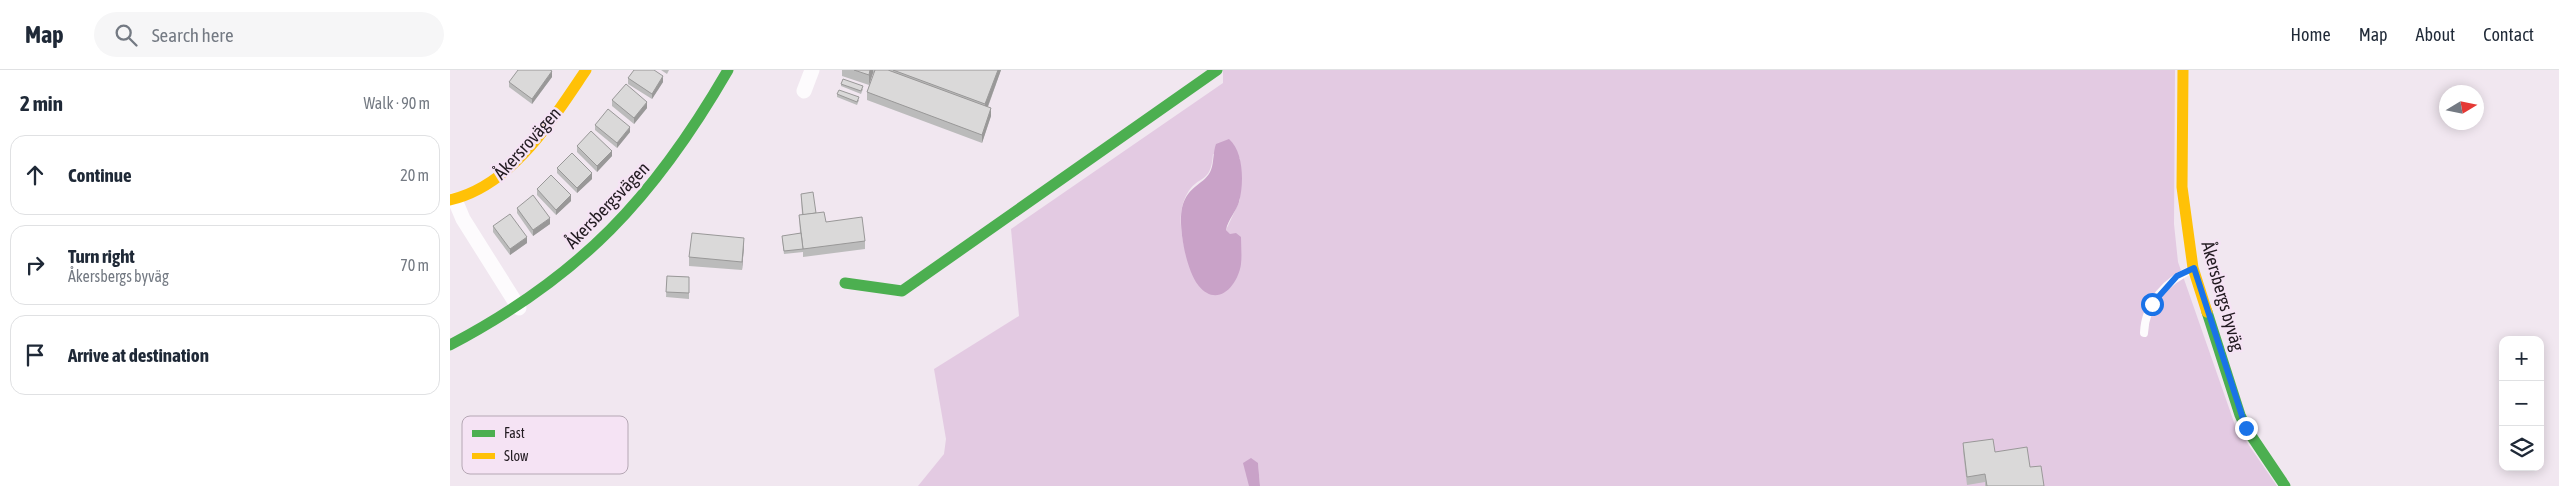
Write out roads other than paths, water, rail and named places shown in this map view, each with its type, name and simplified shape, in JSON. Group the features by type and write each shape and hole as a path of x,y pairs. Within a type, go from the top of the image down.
{"street":[{"name":"Åkersrovägen","path":"519,308 453,200 472,195 491,183 514,162 536,137 586,70"},
{"name":"Åkersbergsvägen","path":"450,345 519,308 596,248 628,214 682,147 705,114 728,70"},
{"path":"804,91 812,70"},
{"path":"845,283 902,291 1217,70"},
{"name":"Åkersbergs byväg","path":"2183,70 2182,187 2194,268 2240,415 2285,486"}],"lane":[{"path":"2144,332 2144,322 2152,304 2177,276 2194,268"}]}
